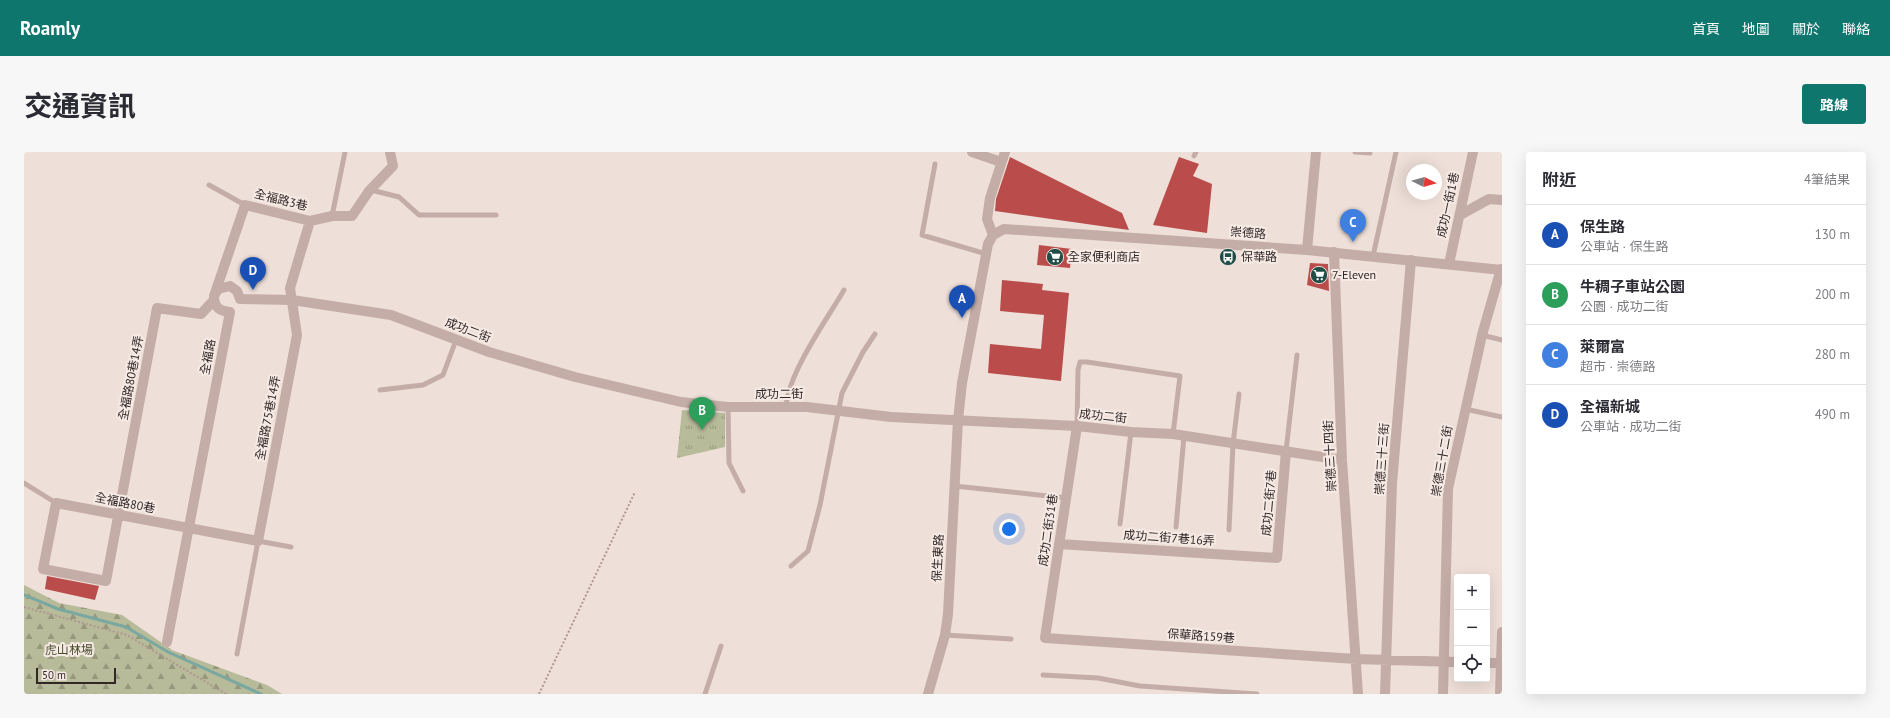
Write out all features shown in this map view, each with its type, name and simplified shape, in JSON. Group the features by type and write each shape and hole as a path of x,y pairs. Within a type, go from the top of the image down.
{"street":[{"name":"全福路3巷","path":"245,205 310,221 332,216 352,216 370,190 393,166 390,152"},
{"path":"972,152 1001,162"},
{"path":"993,235 987,219 990,198 1005,152"},
{"path":"1307,250 1316,152"},
{"name":"成功一街1巷","path":"1449,264 1474,152"},
{"path":"1460,215 1489,199 1502,200"},
{"path":"214,298 222,287 234,288 240,299 237,307 230,312 218,308 214,298 245,205"},
{"name":"全福路75巷14弄","path":"258,541 297,335 290,288 310,221"},
{"name":"崇德路","path":"993,235 1004,229 1334,252 1501,270"},
{"name":"保生東路","path":"928,694 945,635 948,614 958,420 962,383 988,244 993,235"},
{"name":"崇德三十四街","path":"1334,252 1342,460 1356,659"},
{"name":"崇德三十三街","path":"1386,694 1392,483 1411,260"},
{"name":"崇德三十二街","path":"1443,694 1448,489 1464,409 1482,335 1501,270"},
{"name":"全福路80巷14弄","path":"118,514 157,308 201,314 214,298"},
{"name":"成功二街","path":"240,299 292,300 391,315 496,354 648,395 682,402 728,406 807,407 891,418 1077,426 1131,432 1173,434 1342,460"},
{"name":"全福路","path":"167,642 230,312"},
{"name":"成功二街31巷","path":"1045,638 1077,426"},
{"name":"成功二街7巷","path":"1277,558 1286,451"},
{"path":"56,503 43,569 106,581 118,514"},
{"name":"全福路80巷","path":"56,503 189,528"},
{"path":"189,528 258,541"},
{"name":"成功二街7巷16弄","path":"1059,544 1277,558"},
{"path":"1500,694 1502,632"},
{"name":"保華路159巷","path":"1045,638 1356,659 1454,662"},
{"path":"1356,659 1358,694"},
{"path":"1490,663 1502,663"}],"lane":[{"path":"332,216 345,152"},
{"path":"1355,152 1370,153"},
{"path":"1373,256 1396,152"},
{"path":"934,164 922,235 986,254"},
{"path":"209,185 245,205"},
{"path":"370,190 399,197 419,215 496,215"},
{"path":"786,407 787,394 796,372 844,290"},
{"path":"791,566 808,551 820,505 842,393 863,352 875,334"},
{"path":"1482,335 1502,340"},
{"path":"380,390 423,385 443,375 456,340"},
{"path":"1286,451 1297,355"},
{"path":"1077,426 1080,362 1180,376 1173,434"},
{"path":"1229,530 1233,444 1239,394"},
{"path":"728,406 729,463 743,492"},
{"path":"1464,409 1502,417"},
{"path":"1120,524 1131,432"},
{"path":"1176,526 1184,436"},
{"name":"全福路80巷","path":"24,483 56,503"},
{"path":"955,486 1066,498"},
{"path":"237,654 258,541 291,547"},
{"path":"945,635 1011,639"},
{"path":"704,694 721,646"},
{"path":"1043,675 1098,678 1140,686 1257,694"}],"path":[{"path":"539,694 635,492"},
{"path":"24,608 127,635 226,694"}],"green space":[{"path":"682,410 725,413 725,447 677,458"},
{"name":"虎山林場","path":"24,585 59,603 122,615 172,650 267,685 282,694 24,694"}],"building":[{"path":"1010,157 1122,213 1129,230 995,211 996,199"},
{"path":"1179,157 1199,164 1193,176 1212,184 1207,233 1153,225"},
{"name":"全家便利商店","path":"1039,245 1072,249 1070,268 1037,265"},
{"name":"7-Eleven","path":"1310,263 1328,264 1329,291 1307,285"},
{"path":"1002,280 1043,284 1042,290 1069,293 1061,381 988,373 990,344 1041,349 1044,315 1000,311"},
{"path":"47,576 99,586 95,600 45,589"}],"waterway":[{"path":"24,595 58,609 126,627 168,652 261,694"}],"place":[{"name":"萊爾富","path":"1353,242"},
{"name":"全家便利商店","path":"1055,257"},
{"name":"保華路","path":"1228,257"},
{"name":"7-Eleven","path":"1319,275"},
{"name":"全福新城","path":"253,290"},
{"name":"保生路","path":"962,318"},
{"name":"牛稠子車站公園","path":"702,430"}]}
